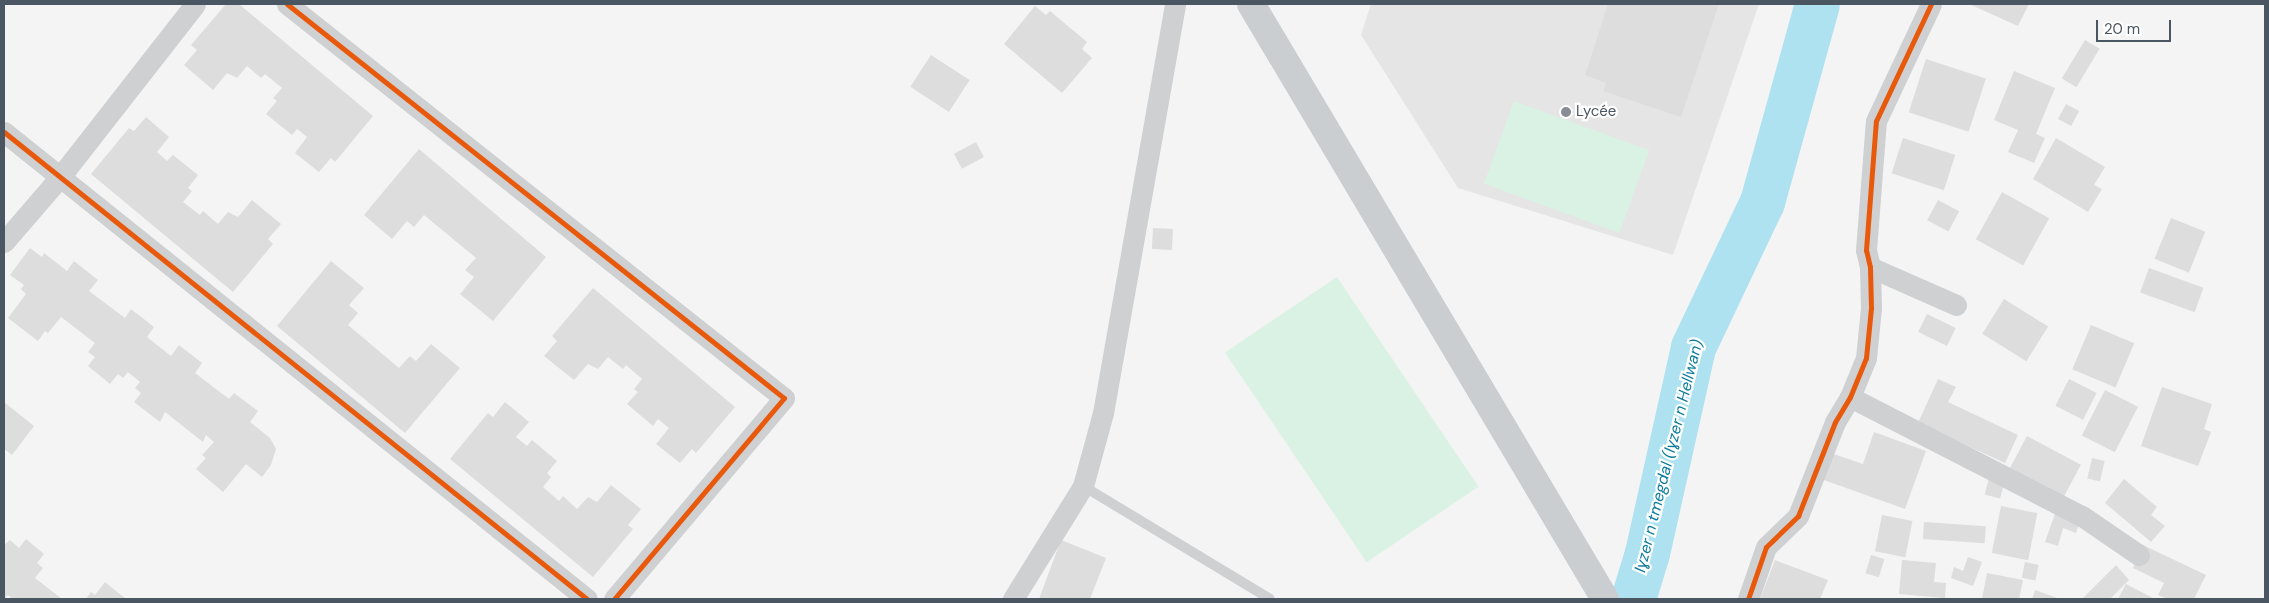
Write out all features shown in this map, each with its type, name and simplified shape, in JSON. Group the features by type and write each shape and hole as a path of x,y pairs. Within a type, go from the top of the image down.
{"main road":[{"path":"1251,4 1605,599"}],"street":[{"path":"4,242 60,177 195,4"},
{"path":"287,4 784,398 614,599"},
{"path":"1013,599 1083,486 1103,414 1174,4"},
{"path":"1748,599 1766,548 1798,516 1835,422 1850,397 1866,358 1871,308 1870,267 1866,250 1876,120 1931,4"},
{"path":"4,132 587,599"},
{"path":"1870,267 1956,305"},
{"path":"1850,397 2082,516 2139,555"}],"lane":[{"path":"1083,486 1270,599"}],"shaded area":[{"name":"Lycée","path":"1371,4 1759,4 1673,255 1458,188 1361,35"}],"green space":[{"path":"1514,101 1649,150 1619,233 1484,184"},
{"path":"1337,277 1478,487 1367,562 1225,352"}],"building":[{"path":"226,4 239,4 373,116 335,162 331,158 319,172 295,153 307,137 297,129 292,135 266,114 277,101 273,98 282,88 265,74 261,78 247,66 237,78 227,73 213,90 184,65 197,50 191,45"},
{"path":"1608,4 1719,4 1681,117 1603,91 1606,83 1585,75"},
{"path":"1969,4 2029,4 2018,26"},
{"path":"1035,6 1046,15 1050,11 1087,42 1082,49 1092,58 1062,93 1004,44"},
{"path":"2085,40 2100,49 2076,87 2062,79"},
{"path":"931,55 970,80 949,112 910,87"},
{"path":"1926,59 1986,78 1969,132 1909,112"},
{"path":"2014,71 2055,88 2036,134 2045,138 2034,163 2008,152 2018,130 1994,120"},
{"path":"2066,104 2079,111 2071,126 2058,119"},
{"path":"146,117 169,137 157,152 167,161 173,155 198,175 188,188 192,191 183,202 200,215 203,211 218,224 228,212 238,217 252,200 281,224 268,239 273,244 233,292 91,174 129,128 134,131"},
{"path":"1903,138 1955,155 1944,190 1892,173"},
{"path":"2056,138 2105,167 2094,185 2102,189 2088,212 2033,179"},
{"path":"976,142 984,157 962,169 954,154"},
{"path":"419,149 546,257 493,321 460,294 474,277 465,270 476,258 424,215 414,227 407,221 392,239 364,215"},
{"path":"2002,192 2049,218 2023,265 1976,239"},
{"path":"1938,200 1959,211 1948,232 1927,220"},
{"path":"2171,218 2205,232 2189,273 2155,259"},
{"path":"1153,228 1173,229 1172,250 1152,249"},
{"path":"30,248 42,257 44,253 67,271 74,261 98,280 89,291 125,318 131,309 154,327 147,337 171,356 179,345 202,363 195,373 229,399 234,393 258,411 250,422 270,438 276,449 271,465 262,477 246,464 223,492 196,469 206,458 202,455 214,442 206,435 203,442 165,412 160,422 134,402 141,393 135,388 140,382 128,372 123,378 118,374 110,384 88,366 95,357 88,352 95,343 61,317 48,333 45,331 38,341 8,318 26,294 21,289 24,285 10,275"},
{"path":"331,261 364,288 349,305 358,313 348,325 399,368 410,356 416,361 431,344 460,368 405,433 277,326"},
{"path":"2149,268 2204,288 2195,312 2140,292"},
{"path":"593,288 735,407 696,453 692,449 680,463 656,444 669,428 658,419 653,426 627,404 638,392 634,389 642,379 626,365 623,369 608,357 598,369 588,364 574,380 544,356 557,341 552,336"},
{"path":"2004,299 2048,327 2026,361 1982,334"},
{"path":"1927,314 1956,328 1947,346 1918,332"},
{"path":"2091,325 2134,343 2116,388 2072,369"},
{"path":"1938,379 1956,387 1948,402 2018,435 2005,463 1918,423"},
{"path":"2069,379 2097,393 2083,420 2055,406"},
{"path":"2162,387 2212,404 2204,429 2211,432 2198,466 2141,446"},
{"path":"2105,390 2138,407 2115,452 2082,435"},
{"path":"4,402 34,426 12,455 4,449"},
{"path":"505,402 529,422 516,437 527,446 532,440 557,461 547,473 551,477 543,487 559,501 563,496 577,509 588,497 597,502 611,485 641,509 628,525 633,529 593,577 450,459 488,413 493,417"},
{"path":"1874,432 1926,451 1905,509 1821,479 1831,453 1863,464"},
{"path":"2027,436 2081,465 2063,498 2009,470"},
{"path":"2092,458 2105,461 2100,481 2087,478"},
{"path":"1989,478 2004,482 2000,499 1985,494"},
{"path":"2124,479 2157,507 2151,515 2165,526 2151,542 2105,503"},
{"path":"2001,506 2037,513 2028,560 1992,553"},
{"path":"2056,511 2080,520 2076,533 2063,528 2058,546 2045,542"},
{"path":"1882,515 1912,521 1905,557 1875,551"},
{"path":"1924,522 1986,526 1985,543 1923,539"},
{"path":"26,539 44,554 37,563 43,568 35,578 62,599 13,599 8,595 4,599 4,545 10,540 19,548"},
{"path":"1061,540 1106,558 1090,599 1039,599"},
{"path":"2143,545 2206,575 2194,599 2168,599 2158,595 2164,583 2133,568"},
{"path":"1871,555 1884,559 1879,577 1865,573"},
{"path":"1968,557 1982,562 1973,586 1951,578 1954,567 1963,571"},
{"path":"1775,560 1828,580 1820,599 1760,599"},
{"path":"1902,560 1936,563 1934,582 1946,583 1945,598 1899,594"},
{"path":"2025,562 2039,565 2035,581 2022,578"},
{"path":"2116,565 2129,580 2110,599 2084,599 2083,598"},
{"path":"1987,573 2023,580 2019,599 1982,599"},
{"path":"105,582 126,599 86,599 91,592 95,595"},
{"path":"2126,584 2153,598 2118,599"},
{"path":"2035,590 2060,599 2032,599"}],"waterway":[{"name":"Iɣzer n tmegdal (Iɣzer n Hellwan)","path":"1633,599 1647,553 1693,347 1762,202 1817,4"}],"cycle path":[{"path":"287,4 784,398 614,599"},
{"path":"1748,599 1766,547 1798,516 1835,422 1850,397 1866,358 1871,308 1870,267 1866,250 1876,121 1931,4"},
{"path":"4,132 587,599"}],"place":[{"name":"Lycée","path":"1566,112"}]}
